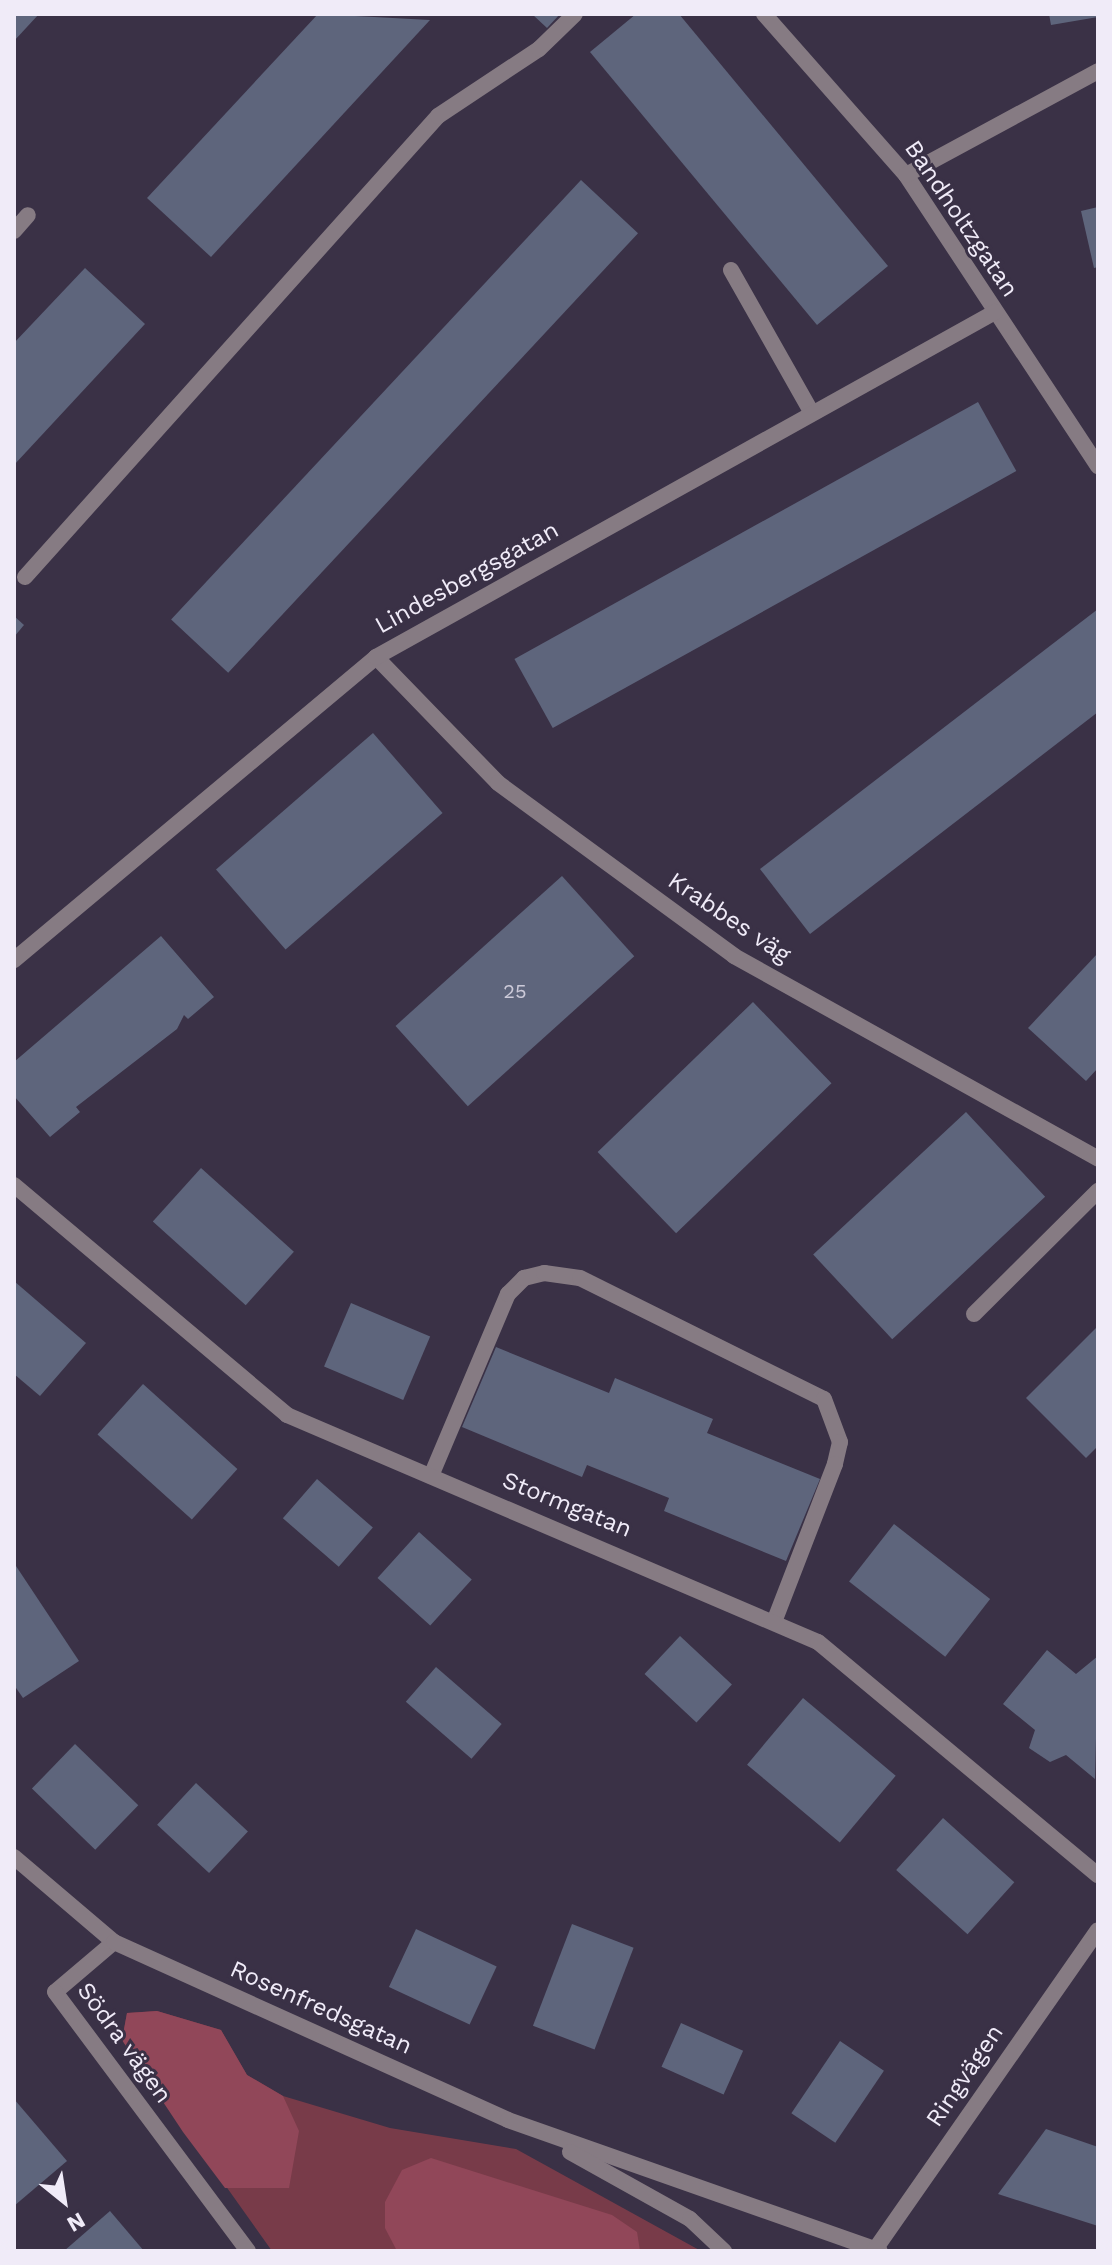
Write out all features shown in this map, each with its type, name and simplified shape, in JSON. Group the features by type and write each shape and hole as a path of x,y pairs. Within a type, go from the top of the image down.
{"street":[{"path":"25,577 438,116 539,49 575,14"},
{"name":"Bandholtzgatan","path":"764,14 906,175 1098,466"},
{"path":"906,175 1098,71"},
{"path":"14,231 28,215"},
{"path":"731,270 812,413"},
{"name":"Lindesbergsgatan","path":"14,960 376,657 995,312"},
{"name":"Krabbes väg","path":"376,657 498,783 734,956 1098,1159"},
{"name":"Stormgatan","path":"14,1185 287,1415 818,1642 1098,1875"},
{"path":"974,1314 1098,1191"},
{"path":"431,1476 508,1294 524,1278 544,1273 580,1278 824,1399 840,1442 835,1464 774,1622"},
{"path":"14,1857 114,1942"},
{"name":"Ringvägen","path":"876,2250 1098,1930"},
{"name":"Rosenfredsgatan","path":"114,1942 508,2120 690,2219 724,2251"},
{"name":"Södra vägen","path":"114,1942 55,1992 248,2251"},
{"name":"Rosenfredsgatan","path":"508,2120 876,2250"}],"shaded area":[{"path":"157,2011 221,2030 247,2075 283,2096 390,2128 516,2149 701,2251 272,2251 122,2040 127,2013"},
{"path":"157,2011 221,2030 247,2075 283,2096 299,2131 289,2188 225,2188 183,2132 122,2040 127,2013"},
{"path":"431,2158 612,2215 637,2232 640,2251 397,2251 385,2228 385,2202 402,2170"}],"building":[{"path":"14,14 39,14 14,41"},
{"path":"318,14 430,20 211,257 147,198"},
{"path":"532,14 560,14 547,28"},
{"path":"636,14 679,14 888,266 817,325 590,52"},
{"path":"1049,14 1098,14 1098,17 1051,25"},
{"path":"581,180 638,233 228,673 171,620"},
{"path":"1098,207 1098,267 1094,268 1081,211"},
{"path":"85,268 145,324 14,465 14,343"},
{"path":"978,402 1016,471 553,728 514,659"},
{"path":"1098,609 1098,712 810,934 760,869"},
{"path":"14,616 24,625 14,637"},
{"path":"373,733 443,813 286,949 216,869"},
{"path":"562,876 634,956 468,1106 396,1026"},
{"path":"161,936 214,997 188,1019 184,1015 177,1029 76,1107 80,1112 50,1137 14,1096 14,1062"},
{"path":"1098,953 1098,1068 1086,1081 1028,1028"},
{"path":"753,1002 831,1083 676,1233 598,1152"},
{"path":"966,1112 1045,1197 892,1339 813,1255"},
{"path":"201,1168 294,1252 246,1305 153,1222"},
{"path":"14,1281 86,1343 40,1396 14,1374"},
{"path":"351,1303 430,1337 403,1400 324,1367"},
{"path":"1098,1326 1098,1446 1086,1458 1026,1398"},
{"path":"496,1347 609,1393 615,1378 713,1419 707,1433 820,1479 786,1561 664,1511 669,1498 587,1465 582,1477 462,1427"},
{"path":"143,1384 237,1469 192,1520 97,1435"},
{"path":"317,1479 373,1528 339,1567 283,1518"},
{"path":"894,1524 990,1599 945,1657 849,1582"},
{"path":"419,1532 472,1580 430,1626 378,1578"},
{"path":"14,1563 79,1661 23,1698 14,1685"},
{"path":"680,1636 732,1684 696,1722 645,1674"},
{"path":"1047,1650 1076,1674 1098,1656 1095,1779 1066,1755 1050,1762 1029,1748 1035,1730 1003,1704"},
{"path":"436,1667 502,1724 471,1759 406,1702"},
{"path":"803,1698 896,1776 840,1842 747,1765"},
{"path":"75,1744 138,1805 95,1850 32,1789"},
{"path":"196,1783 248,1831 209,1873 157,1825"},
{"path":"943,1818 1014,1882 968,1934 896,1870"},
{"path":"572,1924 634,1948 595,2049 533,2026"},
{"path":"416,1929 497,1967 470,2025 389,1987"},
{"path":"681,2023 743,2051 724,2095 661,2067"},
{"path":"840,2041 884,2071 835,2143 791,2113"},
{"path":"14,2099 67,2161 14,2206"},
{"path":"1046,2129 1098,2147 1098,2226 998,2194"},
{"path":"110,2211 144,2251 64,2251"}]}
